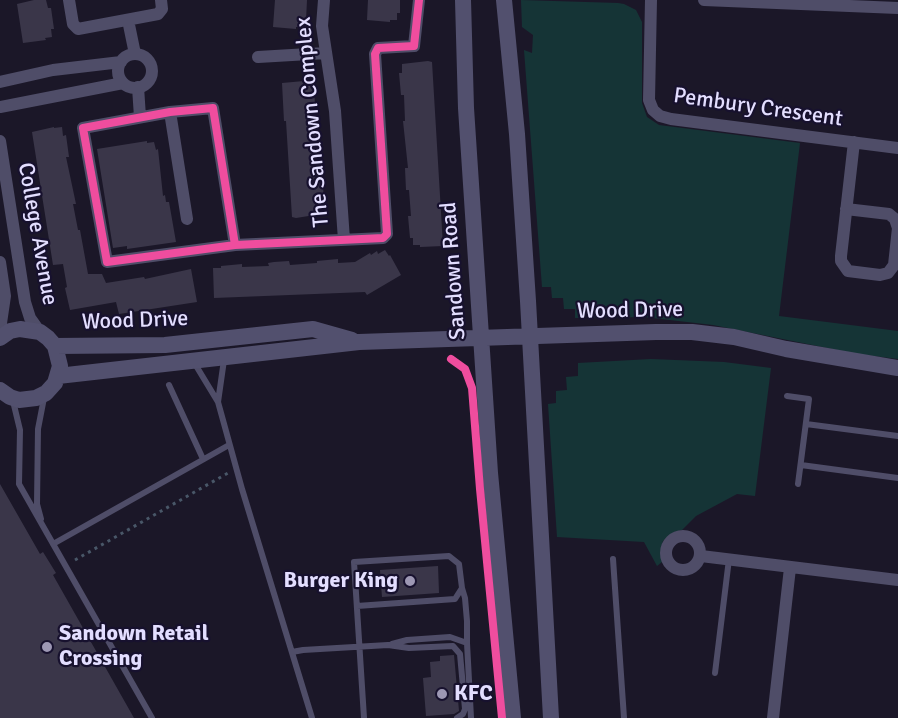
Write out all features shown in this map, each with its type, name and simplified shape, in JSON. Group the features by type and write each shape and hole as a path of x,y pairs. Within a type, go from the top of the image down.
{"main road":[{"name":"Sandown Road","path":"463,0 466,108 492,502 513,718"},
{"path":"504,0 517,134 551,718"},
{"path":"0,338 20,329 40,332 55,346 60,361 55,383 46,393 32,399 21,400 4,394"},
{"name":"Wood Drive","path":"55,346 165,345 313,329 359,342"},
{"name":"Wood Drive","path":"58,376 359,342 692,332 734,337 797,351 898,368"}],"street":[{"path":"69,0 73,24 78,29 161,12 161,0"},
{"name":"The Sandown Complex","path":"324,0 322,26 335,111 344,240"},
{"name":"The Sandown Complex","path":"235,245 213,108 170,112 83,128 105,260 109,262 235,245 383,238 387,234 375,54 378,48 414,46 419,0"},
{"name":"Pembury Crescent","path":"651,0 649,100 656,114 671,119 898,147"},
{"path":"704,0 893,5"},
{"path":"128,20 135,54"},
{"path":"258,57 326,53"},
{"path":"0,82 53,70 120,62 129,55 135,54 146,58 152,73 147,82 138,87 127,86 118,73 120,62"},
{"path":"0,107 123,83"},
{"path":"138,87 140,117"},
{"path":"170,112 187,219"},
{"name":"College Avenue","path":"0,141 25,302 30,318 40,332"},
{"path":"846,209 889,214 895,219 898,228 894,265 888,273 880,275 852,271 842,266 841,256 846,209 854,142"},
{"name":"College Avenue","path":"0,262 5,301 0,330"},
{"path":"700,556 898,580"},
{"path":"773,718 790,568"}],"lane":[{"path":"218,402 224,357"},
{"path":"193,360 218,402 312,718"},
{"path":"169,385 203,459"},
{"path":"42,525 38,504 38,429 46,393"},
{"path":"4,394 20,430 19,484 152,718"},
{"path":"787,396 809,399 798,484"},
{"path":"806,424 898,436"},
{"path":"53,544 229,445"},
{"path":"801,465 898,478"},
{"path":"364,718 354,562 449,556 459,564 465,598 471,718"},
{"path":"613,560 624,718"},
{"path":"715,674 729,560"},
{"path":"357,606 450,600 455,599 462,588"},
{"path":"292,652 388,645 407,640 450,637 466,643"},
{"path":"388,645 409,648 449,645 457,649 460,654 465,709 463,714 457,718"}],"path":[{"path":"75,560 228,473"}],"green space":[{"path":"521,0 618,3 636,10 642,22 642,103 647,117 659,125 800,143 779,316 898,331 898,359 857,354 713,325 644,317 575,318 575,309 564,309 563,298 552,298 551,287 542,287 524,50 532,53 533,35 522,27"},
{"path":"651,359 724,362 771,368 755,496 737,494 696,516 682,530 674,532 663,541 662,562 657,566 644,542 557,537 548,404 556,403 556,391 567,390 566,377 578,376 578,363"}],"building":[{"path":"46,0 48,8 51,8 54,29 51,29 52,37 23,43 17,4"},
{"path":"275,0 307,0 306,20 303,20 303,27 296,27 296,29 273,27"},
{"path":"368,0 400,0 400,13 397,13 397,20 390,20 390,22 367,20"},
{"path":"432,62 443,246 420,247 420,245 413,245 413,238 410,238 408,216 411,216 409,190 406,190 405,168 408,168 403,121 405,121 404,95 401,95 399,73 402,73 402,64"},
{"path":"311,82 312,90 314,89 321,159 319,159 320,184 323,184 324,207 321,207 321,214 296,218 292,217 282,83"},
{"path":"62,127 63,136 66,135 69,157 66,157 76,204 73,204 88,274 102,274 106,283 144,277 145,279 191,269 197,302 119,314 116,302 70,310 63,264 53,265 32,132"},
{"path":"147,141 147,143 154,142 156,150 158,149 163,196 165,195 166,202 169,202 176,242 127,249 127,246 113,248 97,149"},
{"path":"385,250 401,275 367,295 365,292 214,298 213,268 242,264 242,267 269,266 268,263 289,261 290,265 338,259 338,263 355,262 370,253 371,255 377,251 378,254"},
{"name":"Sandown Retail Crossing","path":"0,484 40,554 43,552 56,573 53,575 134,718 0,718"},
{"name":"Burger King","path":"438,566 439,593 382,597 380,570"},
{"name":"KFC","path":"454,655 459,711 454,714 426,716 423,678 431,677 430,662 440,661 440,656"}],"cycle path":[{"path":"235,245 213,108 170,112 83,128 107,262 235,245 383,238 387,234 375,54 378,48 414,46 419,0"},
{"path":"451,359 465,369 472,388 502,718"}],"place":[{"name":"Burger King","path":"410,581"},
{"name":"Sandown Retail Crossing","path":"47,647"},
{"name":"KFC","path":"442,694"}]}
